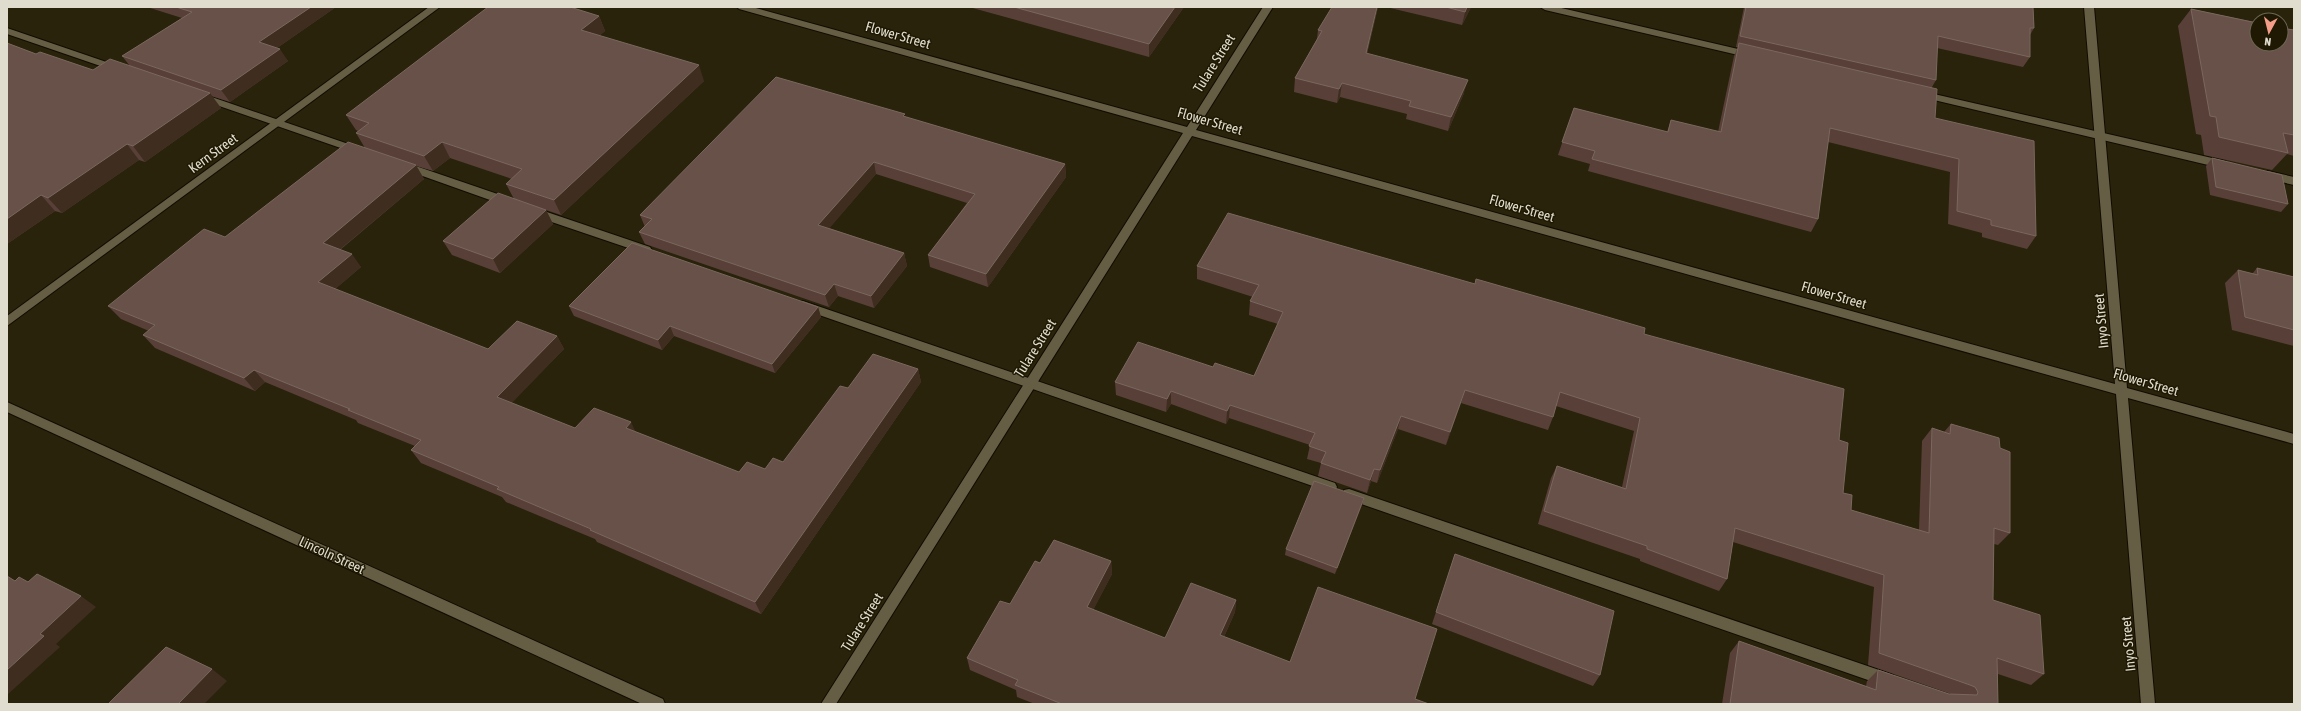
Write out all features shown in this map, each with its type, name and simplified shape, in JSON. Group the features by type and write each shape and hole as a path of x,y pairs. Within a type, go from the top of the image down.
{"street":[{"name":"Kern Street","path":"7,322 435,7"},
{"name":"Flower Street","path":"742,7 2294,438"},
{"name":"Tulare Street","path":"828,704 1268,7"},
{"path":"1545,7 1761,57"},
{"name":"Inyo Street","path":"2089,7 2148,704"},
{"path":"7,31 127,72"},
{"path":"1907,91 2232,167"},
{"path":"188,92 368,154"},
{"path":"391,162 654,253"},
{"path":"2255,172 2294,182"},
{"path":"789,300 1896,683"},
{"name":"Lincoln Street","path":"7,406 658,704"}],"building":[{"path":"176,7 311,7 259,42 280,49 221,90 122,56 192,12"},
{"path":"488,7 570,7 599,16 581,30 699,65 554,200 506,184 522,169 442,142 424,156 356,133 369,123 346,115"},
{"path":"1014,7 1175,7 1149,44"},
{"path":"1332,7 1377,7 1366,53 1468,80 1451,117 1409,106 1411,101 1342,83 1339,89 1295,78 1322,31 1318,30"},
{"path":"1446,7 1467,7 1465,12"},
{"path":"1746,7 2033,7 2034,28 2030,28 2030,57 1938,36 1936,80 1740,36"},
{"path":"2191,9 2249,21 2249,52 2289,52 2289,29 2294,30 2294,135 2283,133 2288,153 2219,137 2216,117 2210,116"},
{"path":"7,43 36,54 40,52 93,70 110,59 210,93 133,146 127,144 48,198 41,195 7,219"},
{"path":"1739,43 1937,89 1935,118 2034,141 2036,236 1991,225 1991,220 1957,211 1959,159 1830,128 1818,219 1592,159 1595,151 1562,142 1574,108 1668,132 1671,120 1721,132"},
{"path":"776,77 905,114 903,116 1065,164 986,274 928,255 975,194 874,162 818,225 904,253 871,296 834,284 825,295 639,232 652,219 640,215"},
{"path":"348,142 416,165 323,243 352,254 318,282 488,349 517,321 557,336 497,397 575,428 594,408 631,422 626,428 739,472 747,462 765,469 773,458 783,462 840,386 848,388 873,354 918,369 755,602 497,489 499,487 411,450 421,440 348,410 350,409 254,370 244,378 143,335 155,325 108,306 204,229 225,237"},
{"path":"2212,158 2282,175 2288,204 2216,187"},
{"path":"498,193 546,210 493,259 443,241"},
{"path":"1228,213 1475,284 1476,279 1645,328 1644,334 1844,389 1839,440 1848,443 1843,493 1852,495 1851,510 1929,533 1932,428 1950,434 1951,424 1999,438 2000,448 2010,452 2010,533 1994,528 1993,600 2040,615 2044,674 1997,658 1998,704 1730,704 1739,641 1876,690 1878,670 1949,694 1977,695 1978,692 1975,687 1970,685 1879,653 1884,575 1735,528 1727,579 1647,549 1647,546 1544,511 1557,466 1626,489 1640,418 1560,392 1553,417 1465,390 1450,432 1401,416 1380,470 1374,469 1370,480 1321,463 1326,452 1309,446 1315,433 1230,405 1227,411 1171,391 1167,399 1115,382 1138,342 1213,367 1215,363 1254,376 1283,312 1250,301 1259,285 1197,266"},
{"path":"632,243 818,307 772,364 670,326 658,340 569,306"},
{"path":"2257,268 2294,277 2294,330 2245,317 2238,270 2258,275"},
{"path":"1314,481 1364,498 1337,568 1286,549"},
{"path":"1054,540 1111,561 1087,607 1165,638 1191,583 1236,600 1220,635 1290,662 1318,587 1437,629 1415,699 1429,704 1062,704 1015,685 1018,680 967,658 1000,601 1010,604 1035,561 1040,563"},
{"path":"1455,554 1614,611 1600,675 1436,612"},
{"path":"37,574 81,596 40,634 44,636 7,670 7,576 15,581 19,577 28,582"},
{"path":"166,647 212,669 178,704 108,704"}]}
